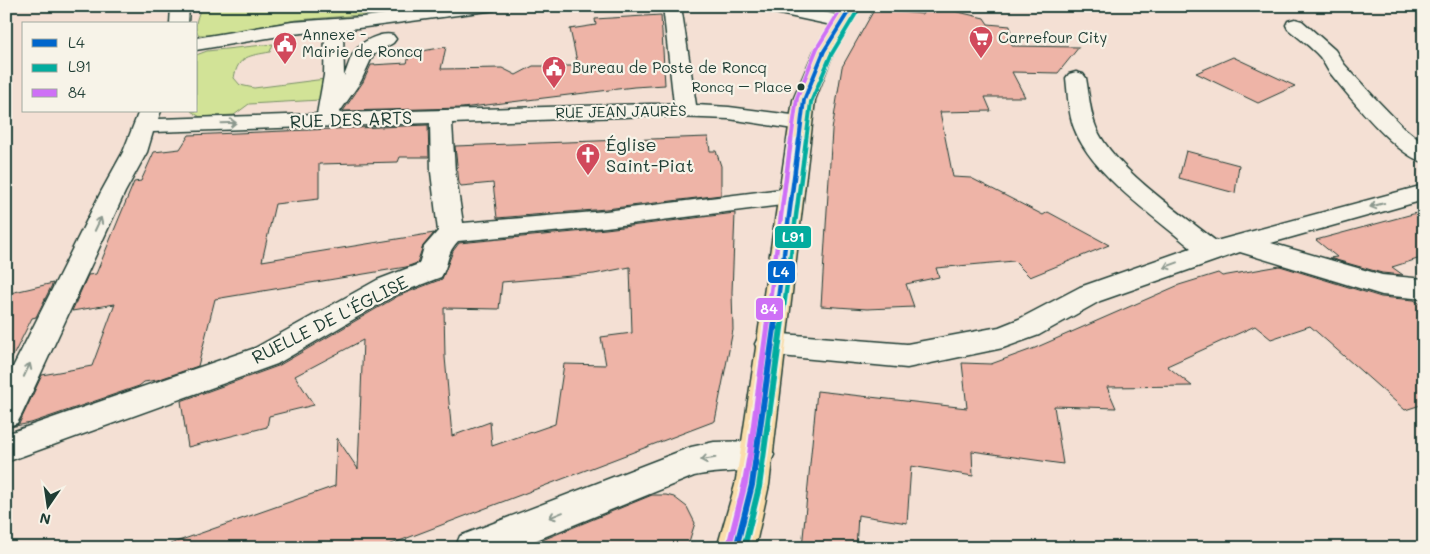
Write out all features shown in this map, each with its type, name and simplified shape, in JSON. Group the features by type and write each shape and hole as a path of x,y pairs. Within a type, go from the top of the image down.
{"main road":[{"path":"736,548 752,485 757,455 770,344 804,100 813,71 847,13"}],"street":[{"path":"179,22 180,6"},
{"path":"198,44 292,28 334,26 488,6"},
{"path":"672,6 686,111"},
{"path":"764,6 847,13"},
{"path":"1295,25 1328,54 1336,67 1365,102 1390,127 1424,155"},
{"path":"328,115 334,75 334,26"},
{"path":"334,58 364,52 386,39"},
{"path":"328,115 348,88 361,64 364,52"},
{"path":"1076,78 1084,126 1096,150 1126,180 1210,251"},
{"name":"RUE JEAN JAURÈS","path":"441,117 650,110 746,115 800,123"},
{"name":"RUE DES ARTS","path":"148,119 328,115 441,117"},
{"path":"441,117 443,172 451,233 606,219 790,196"},
{"path":"6,414 114,192 136,152 148,119"},
{"path":"770,344 907,356 1003,337 1029,327 1090,294 1210,251 1424,192"},
{"name":"RUELLE DE L'ÉGLISE","path":"6,448 266,356 386,287 431,270 437,247 451,233"},
{"path":"1241,243 1365,281 1399,288 1424,289"},
{"path":"473,548 691,462 714,458 757,455"}],"green space":[{"path":"198,6 406,6 400,12 297,20 212,35 198,34 197,22 200,10"},
{"path":"273,44 270,52 251,56 242,61 238,65 234,78 240,85 254,88 325,79 320,100 249,104 234,115 200,117 192,112 198,112 198,54 207,51"}],"building":[{"path":"922,6 952,6 954,11 984,18 988,24 1010,26 1012,46 1079,47 1058,73 1012,72 1025,97 985,97 991,111 940,112 953,177 971,178 1043,215 1048,212 1109,245 1030,277 1014,261 936,268 939,277 906,284 914,307 867,309 821,306 832,130 842,67 874,10 923,14"},
{"path":"661,15 665,85 634,87 462,108 343,111 363,82 371,65 407,63 410,53 446,47 441,69 502,68 516,75 533,66 578,66 570,29 596,25 595,19"},
{"path":"1233,57 1295,86 1258,103 1196,73"},
{"path":"428,125 429,157 400,157 398,162 319,164 319,199 275,204 262,261 434,233 423,246 417,263 406,267 215,299 198,366 157,380 144,382 139,386 31,423 10,427 19,424 42,375 92,366 115,304 72,311 88,275 96,274 134,182 141,181 154,152 180,149 189,135"},
{"name":"Église Saint-Piat","path":"708,137 710,151 716,151 721,166 721,195 606,209 497,218 493,183 461,186 459,183 455,146"},
{"path":"1186,151 1239,165 1235,193 1179,178"},
{"path":"1424,211 1424,257 1392,267 1403,275 1382,273 1329,258 1337,257 1316,240"},
{"path":"735,213 732,292 733,330 715,421 381,548 171,548 170,544 335,486 337,438 358,469 363,340 295,376 314,405 269,416 267,427 188,447 181,401 278,366 398,296 442,279 453,251 459,243 606,229","holes":["630,267 632,333 601,337 606,365 564,364 555,424 492,446 490,422 452,436 445,357 444,308 499,309 502,282 594,274"]},
{"path":"1280,266 1381,297 1414,300 1424,306 1424,404 1405,410 1310,326 1271,339 1255,326 1167,366 1192,386 1107,387 1116,408 1054,406 1063,464 972,451 973,476 911,466 907,523 858,515 856,548 802,548 817,391 967,408 962,363 991,364 1035,348 1179,285 1218,273 1222,276"},
{"path":"53,283 36,317 32,318 6,370 6,294"},
{"path":"652,495 674,497 687,507 695,523 687,548 523,548"}],"transit line":[{"name":"84","path":"729,546 745,483 750,454 797,98 817,48 843,6"},
{"name":"L4","path":"736,548 752,485 757,455 804,100 824,51 852,6"},
{"name":"L91","path":"744,548 759,487 764,456 811,102 831,55 858,10"}],"place":[{"name":"Carrefour City","path":"981,59"},
{"name":"Annexe - Mairie de Roncq","path":"285,65"},
{"name":"Roncq – Place","path":"801,87"},
{"name":"Bureau de Poste de Roncq","path":"554,89"},
{"name":"Église Saint-Piat","path":"588,176"}]}
